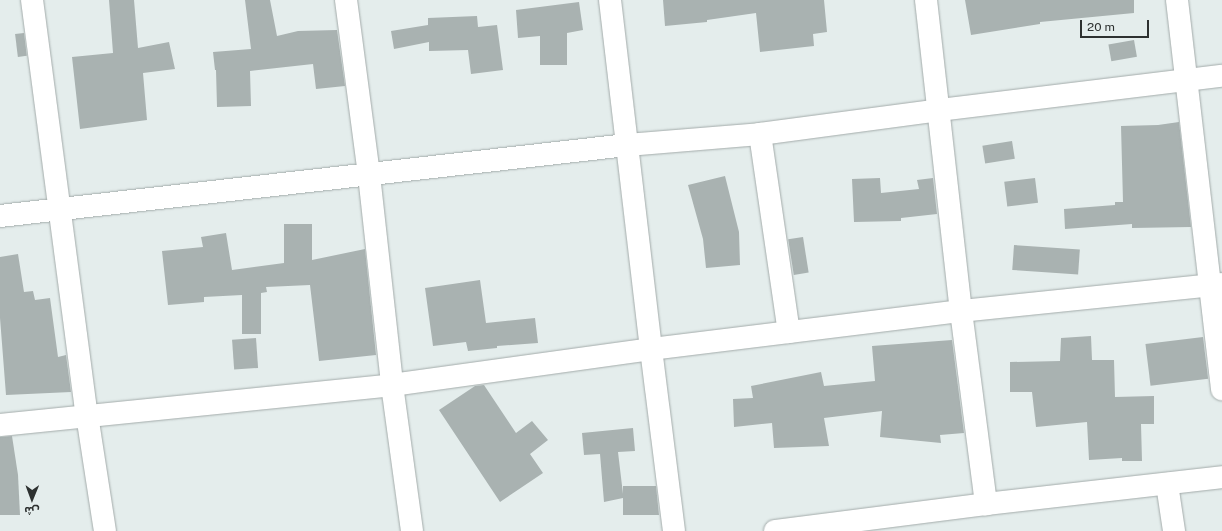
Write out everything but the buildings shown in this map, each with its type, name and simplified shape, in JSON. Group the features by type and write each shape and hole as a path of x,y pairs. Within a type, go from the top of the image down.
{"street":[{"path":"32,0 87,415 105,531"},
{"path":"346,0 369,175 392,385 412,531"},
{"path":"610,0 674,531"},
{"path":"926,0 961,311 986,504"},
{"path":"1177,0 1216,285 1222,389"},
{"path":"0,216 627,145 760,134 939,110 1222,76"},
{"path":"760,134 789,332"},
{"path":"0,425 392,385 651,349 961,311 1216,285"},
{"path":"775,531 986,504 1222,478"},
{"path":"1167,484 1174,531"}]}
